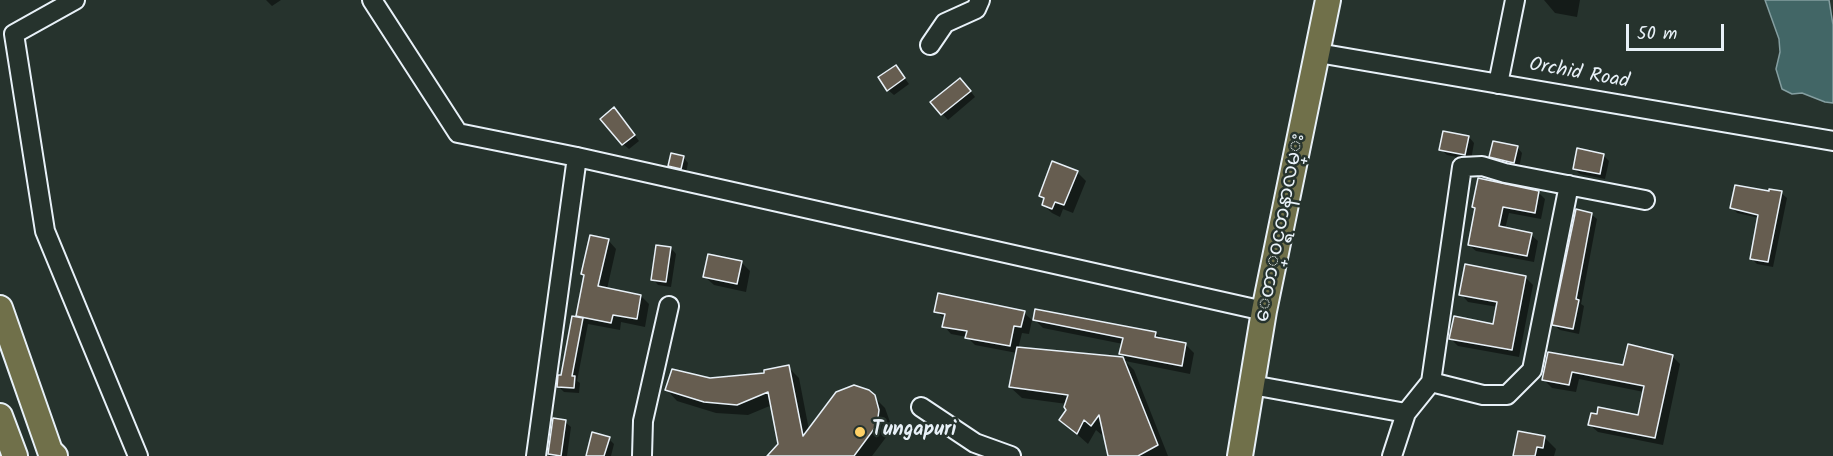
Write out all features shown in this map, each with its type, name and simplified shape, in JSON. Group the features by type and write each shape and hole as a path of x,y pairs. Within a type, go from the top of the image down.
{"main road":[{"name":"ေတာ္၀င္ရတနာလမ္း","path":"1240,456 1264,311 1328,0"},
{"path":"0,308 50,451 55,456"},
{"path":"0,416 15,456"}],"street":[{"path":"75,0 14,34 45,231 138,456"},
{"path":"372,0 458,132 1264,311"},
{"path":"930,45 945,23 976,9 980,0"},
{"path":"1498,84 1515,0"},
{"name":"Orchid Road","path":"1318,53 1833,141"},
{"path":"536,456 577,157"},
{"path":"1392,456 1406,413 1431,382 1462,167 1482,166 1505,173 1645,200"},
{"path":"1431,382 1483,395 1507,395 1532,370 1569,186"},
{"path":"642,456 643,421 669,306"},
{"path":"1252,385 1406,413"},
{"path":"921,407 971,449 1011,456"}],"water":[{"path":"1765,0 1829,0 1833,25 1833,103 1802,93 1792,94 1782,89 1776,69 1780,52 1779,39"}],"building":[{"path":"896,65 905,78 887,91 878,77"},
{"path":"960,78 971,91 941,115 930,102"},
{"path":"614,107 635,135 622,145 600,119"},
{"path":"1443,131 1469,136 1465,155 1439,150"},
{"path":"1493,141 1518,146 1514,163 1489,157"},
{"path":"1577,148 1604,154 1600,174 1573,169"},
{"path":"671,153 684,156 681,169 668,166"},
{"path":"1052,161 1078,171 1064,205 1055,202 1052,209 1042,205 1044,198 1039,196"},
{"path":"1478,178 1539,191 1535,213 1503,207 1499,226 1532,233 1527,256 1468,245"},
{"path":"1735,185 1782,191 1768,262 1750,259 1758,215 1730,208"},
{"path":"1576,209 1592,213 1576,299 1579,300 1573,329 1552,325"},
{"path":"590,235 609,239 598,286 641,295 637,319 613,315 611,323 576,316 584,275 581,274"},
{"path":"656,245 671,247 666,282 651,280"},
{"path":"708,254 742,261 737,284 703,277"},
{"path":"1465,264 1526,276 1512,350 1449,339 1454,316 1493,324 1497,302 1459,295"},
{"path":"938,293 1025,311 1021,327 1014,326 1010,346 965,338 967,331 942,327 945,314 934,312"},
{"path":"1035,309 1156,332 1155,337 1186,343 1182,366 1119,354 1123,338 1033,320"},
{"path":"572,316 583,318 572,376 575,376 574,388 557,387 558,375 561,375"},
{"path":"1628,344 1673,355 1655,438 1588,425 1591,413 1597,414 1598,407 1638,415 1644,386 1572,372 1569,385 1542,380 1548,352 1623,365"},
{"path":"1017,347 1123,357 1158,445 1138,456 1108,456 1099,415 1091,426 1084,420 1077,434 1059,420 1066,410 1064,407 1068,395 1009,387"},
{"path":"789,365 803,436 836,392 854,385 869,390 875,395 879,410 877,425 854,456 767,456 778,444 768,392 737,405 704,402 665,390 672,369 710,378 764,373 764,370"},
{"path":"553,418 566,420 561,456 548,454"},
{"path":"1518,431 1545,436 1543,448 1537,447 1535,456 1513,456"},
{"path":"592,432 610,437 604,456 586,456"}],"place":[{"name":"Tungapuri","path":"860,432"}]}
